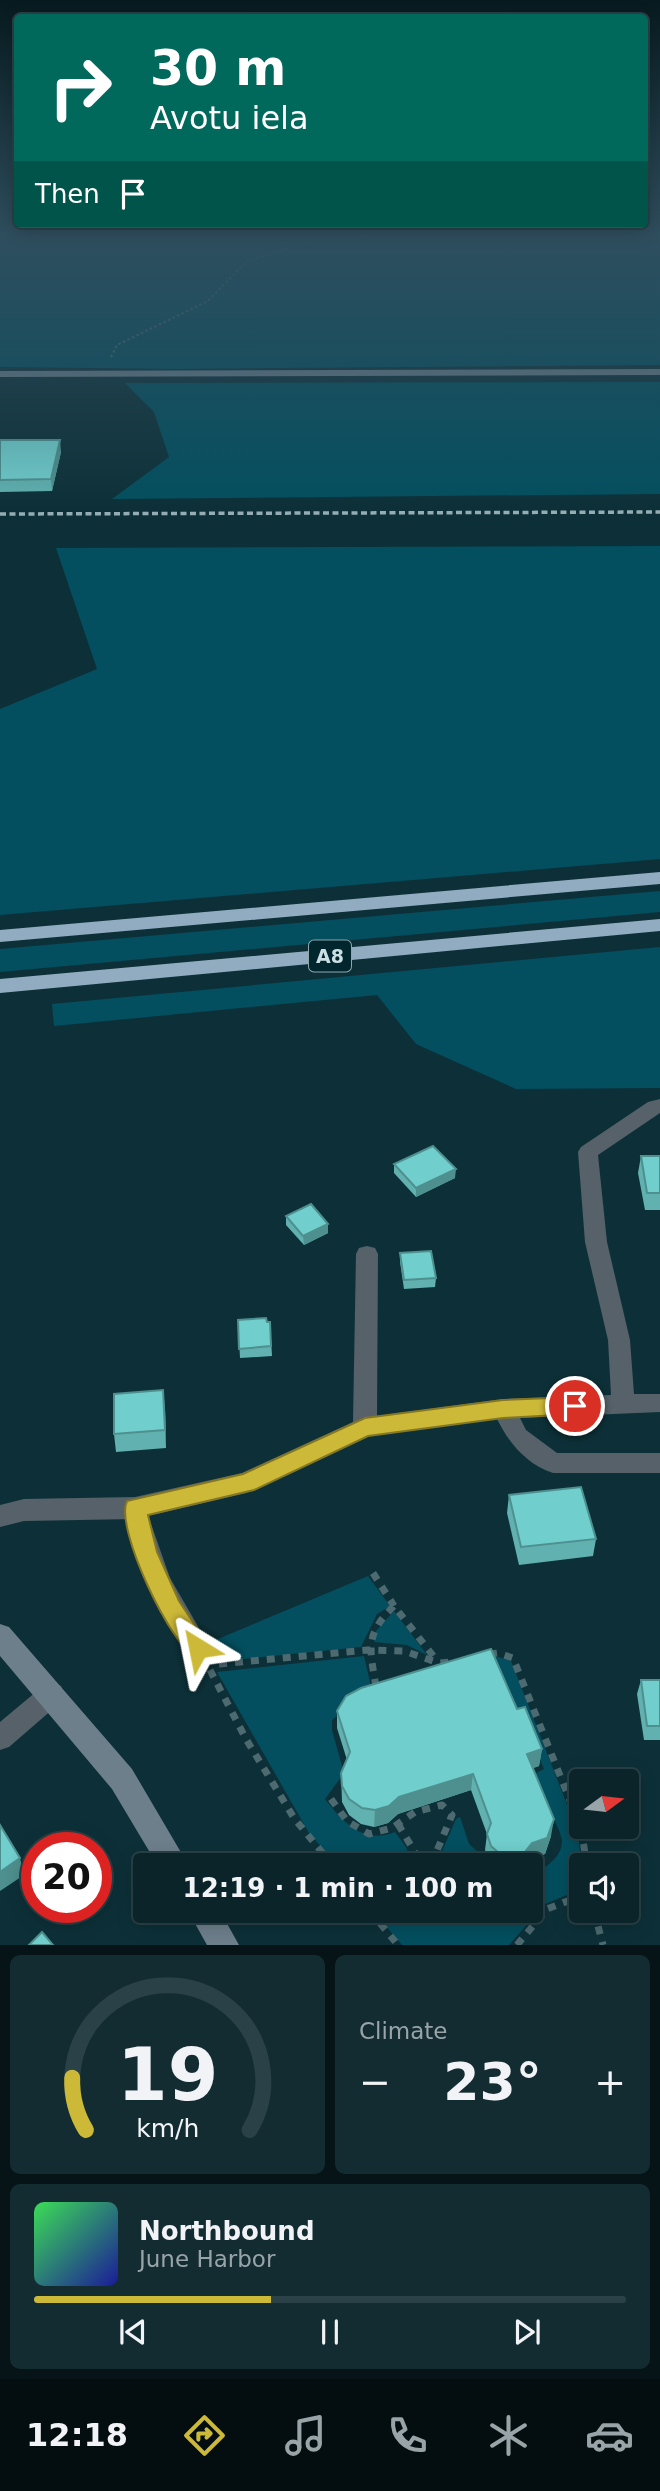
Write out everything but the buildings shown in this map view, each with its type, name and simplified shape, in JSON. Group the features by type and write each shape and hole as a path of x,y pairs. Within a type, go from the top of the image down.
{"highway":[{"path":"0,936 660,878"},
{"name":"A8","path":"0,986 660,925"}],"main road":[{"path":"0,374 660,372"},
{"path":"0,1636 52,1694 121,1779 167,1853"},
{"path":"210,1923 224,1945"}],"street":[{"path":"624,1403 619,1340 596,1242 588,1152 660,1106"},
{"path":"365,1427 367,1254"},
{"path":"0,1516 24,1510 135,1508 246,1483 365,1427 503,1409 660,1403"},
{"path":"503,1409 518,1437 553,1463 660,1463"}],"lane":[{"path":"135,1508 146,1552 171,1608 198,1648"},
{"path":"0,1738 52,1694"}],"path":[{"path":"102,374 117,345 153,328"},
{"path":"373,1573 394,1606 439,1662"},
{"path":"378,1694 368,1650 373,1626 394,1606"},
{"path":"322,1853 294,1818 246,1739 208,1665 368,1650 404,1651 439,1662 467,1658"},
{"path":"478,1655 498,1653 513,1658 581,1828 585,1853"},
{"path":"331,1799 347,1821 369,1834 398,1824 415,1812 442,1805 452,1815 436,1853"},
{"path":"398,1824 416,1853"},
{"path":"517,1945 547,1909 569,1901"},
{"path":"380,1923 398,1945"},
{"path":"597,1923 603,1945"}],"shaded area":[{"path":"0,328 660,328 660,365 176,369 0,367"},
{"path":"660,382 660,494 112,499 169,457 154,412 125,383"},
{"path":"660,546 660,859 0,915 0,709 97,669 56,548"},
{"path":"660,891 660,912 0,972 0,949"},
{"path":"660,947 660,1088 516,1089 416,1044 377,995 54,1026 52,1004"},
{"path":"368,1576 390,1606 377,1614 361,1647 213,1662 206,1644"},
{"path":"394,1611 427,1655 407,1645 374,1642 376,1631"},
{"path":"364,1656 373,1695 348,1707 332,1720 332,1730 344,1773 325,1799 339,1816 355,1829 373,1836 395,1832 408,1853 326,1853 309,1833 217,1672"},
{"path":"495,1656 511,1661 569,1810 569,1839 578,1839 580,1853 569,1853 569,1894 543,1906 543,1868 556,1857 562,1840 535,1780 536,1773 544,1769 523,1719 460,1667"},
{"path":"460,1817 469,1844 478,1853 441,1853 456,1819"},
{"path":"383,1923 528,1923 509,1945 402,1945"}],"railway":[{"path":"0,514 660,512"}],"route":[{"path":"198,1648 171,1608 146,1552 135,1508 246,1483 365,1427 503,1409 575,1406"}]}
